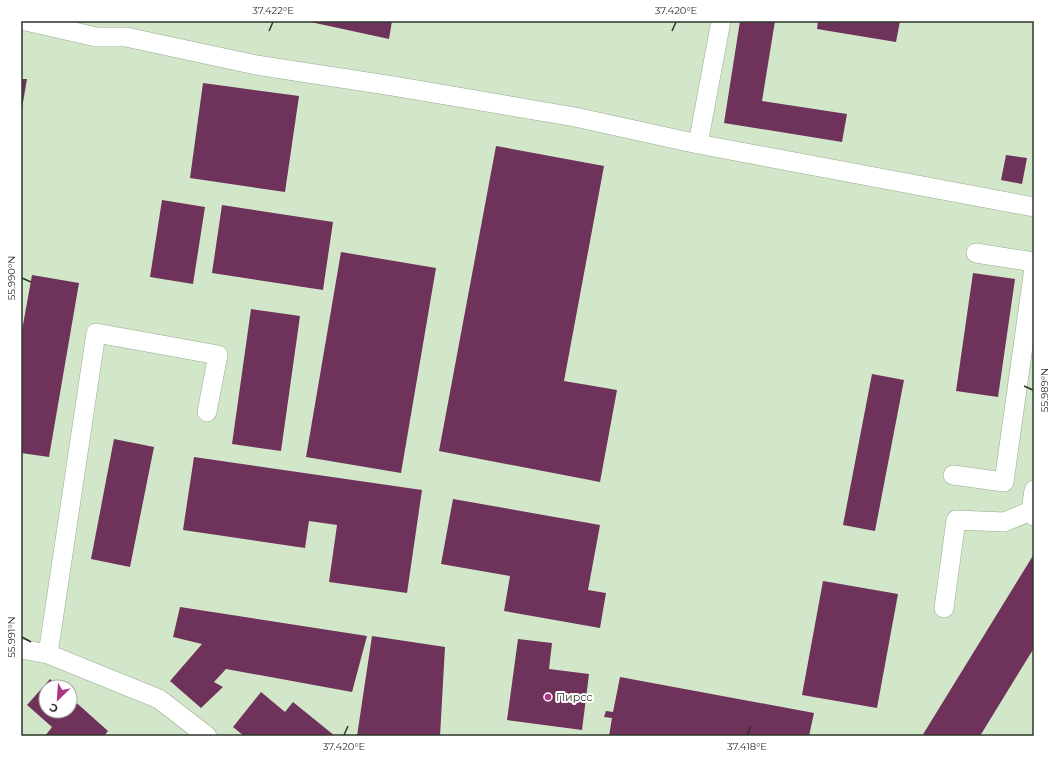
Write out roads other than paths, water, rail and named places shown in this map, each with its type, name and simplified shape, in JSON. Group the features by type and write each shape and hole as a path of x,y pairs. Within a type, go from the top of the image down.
{"street":[{"path":"26,21 96,37 126,37 256,65 393,86 575,117 698,144 1034,207"},
{"path":"698,144 721,21"},
{"path":"976,253 1034,262"},
{"path":"953,475 1004,482 1034,268"},
{"path":"48,654 96,333 218,356 207,412"},
{"path":"944,608 956,520 1004,522 1032,514 1034,490"},
{"path":"21,648 48,654 159,699 206,736"}],"place":[{"name":"Пирсс","path":"548,697"}]}
